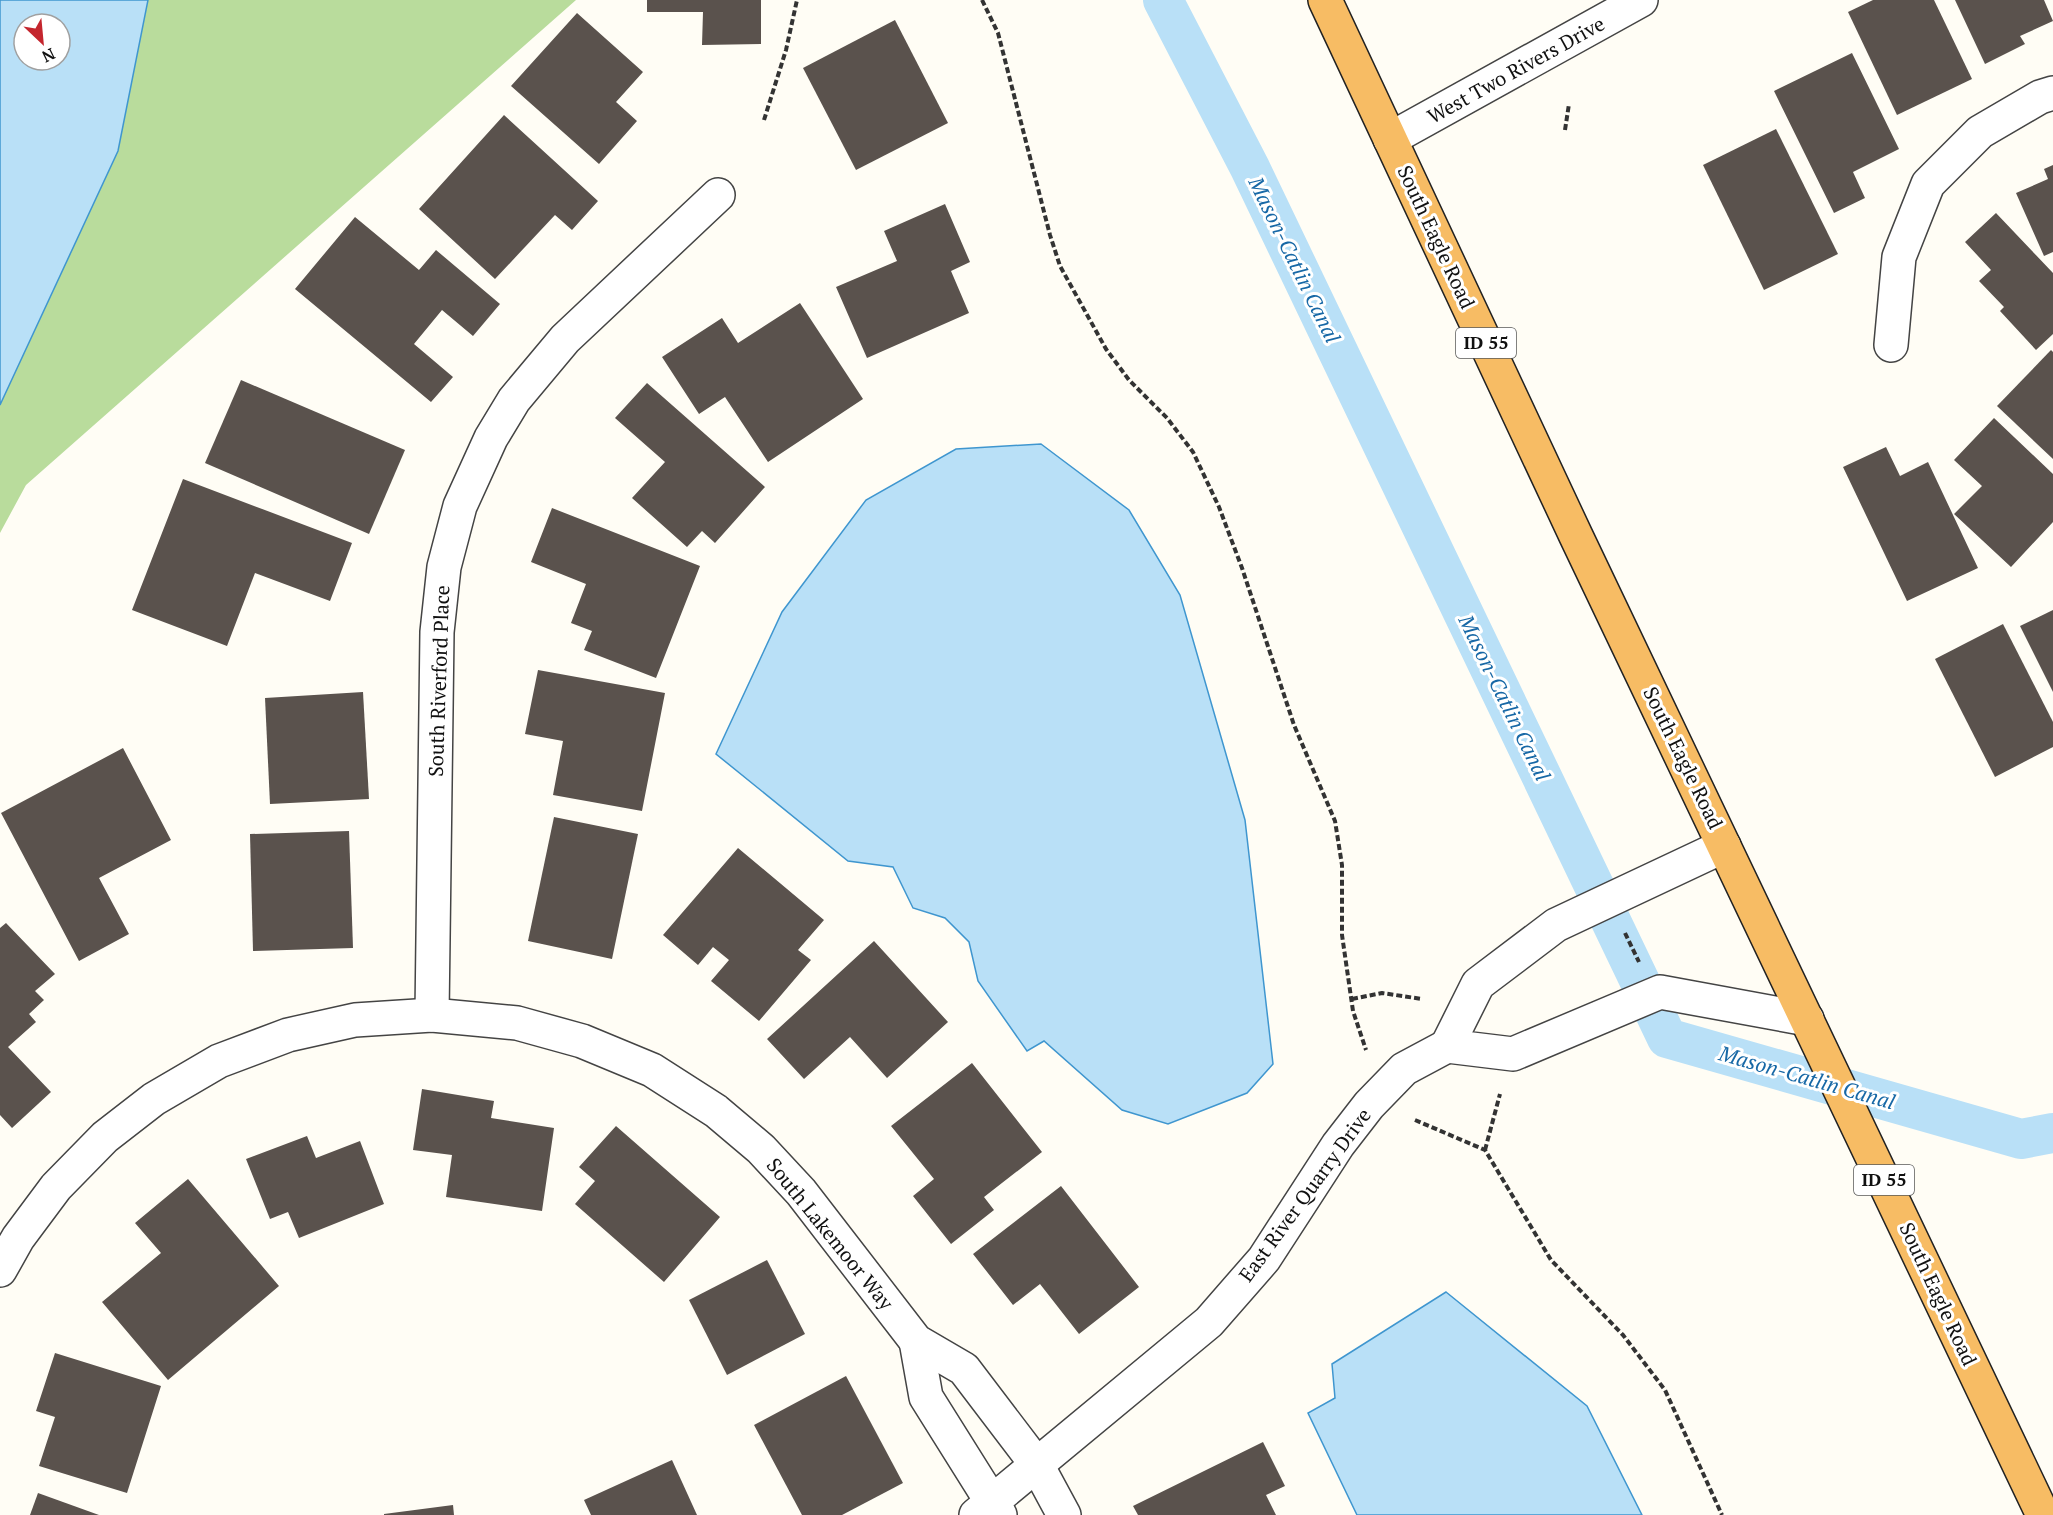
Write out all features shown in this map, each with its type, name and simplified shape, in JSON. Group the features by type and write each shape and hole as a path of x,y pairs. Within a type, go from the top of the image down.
{"highway":[{"name":"South Eagle Road","path":"1325,0 2043,1515"}],"street":[{"name":"West Two Rivers Drive","path":"1390,140 1641,0"},
{"path":"1891,345 1899,257 1928,184 1980,132 2040,96 2053,93"},
{"name":"South Riverford Place","path":"432,1015 437,632 444,567 460,506 491,438 514,400 565,339 718,195"},
{"path":"1724,846 1556,925 1478,984 1447,1046 1513,1054 1660,992 1807,1019"},
{"name":"South Lakemoor Way","path":"0,1270 18,1238 56,1187 105,1137 154,1099 219,1061 288,1035 355,1020 432,1015 517,1023 582,1041 652,1070 716,1111 761,1149 801,1192 916,1341 964,1369 1037,1466 1064,1515"},
{"name":"East River Quarry Drive","path":"989,1511 1037,1466 1209,1322 1263,1259 1338,1145 1369,1105 1404,1069 1447,1046"},
{"name":"South Lakemoor Way","path":"916,1341 926,1397 989,1511"}],"path":[{"path":"764,120 786,50 797,0"},
{"path":"982,0 998,33 1060,266 1106,349 1129,380 1167,418 1193,452 1219,507 1294,725 1335,820 1342,865 1342,935 1353,1011 1366,1050"},
{"path":"1565,130 1569,104"},
{"path":"1622,927 1643,971"},
{"path":"1352,999 1382,993 1422,999"},
{"path":"1485,1150 1500,1094"},
{"path":"1415,1120 1485,1150 1551,1260 1623,1335 1665,1390 1722,1515"}],"green space":[{"path":"148,0 576,0 26,485 0,533 0,405 118,151"}],"water":[{"path":"0,0 148,0 118,151 0,405"},
{"path":"1041,444 1129,510 1180,595 1245,820 1273,1064 1247,1093 1168,1124 1122,1110 1044,1041 1027,1051 978,981 969,942 945,918 913,908 893,867 848,861 716,754 782,612 866,500 956,449"},
{"path":"1446,1292 1587,1406 1642,1515 1357,1515 1308,1413 1335,1398 1332,1364"}],"building":[{"path":"647,0 761,0 761,44 702,45 703,12 647,12"},
{"path":"1873,0 1934,0 1972,79 1897,115 1848,12"},
{"path":"1955,0 2044,0 2053,21 2020,36 2025,44 1985,64"},
{"path":"577,13 643,72 616,102 637,121 599,164 511,86"},
{"path":"895,20 948,123 856,170 803,68"},
{"path":"1852,53 1899,149 1853,172 1865,198 1834,213 1774,91"},
{"path":"504,115 598,201 572,230 555,215 495,279 419,209"},
{"path":"1776,129 1838,254 1764,290 1703,165"},
{"path":"2053,165 2053,252 2044,256 2016,193 2048,179 2044,169"},
{"path":"945,204 970,262 951,271 969,313 867,358 836,287 897,261 884,231"},
{"path":"1996,213 2053,273 2053,334 2036,350 2000,311 2004,307 1979,281 1991,270 1965,242"},
{"path":"355,217 419,270 436,250 500,304 473,336 442,310 414,344 453,377 431,402 295,289"},
{"path":"800,303 863,399 768,462 725,397 699,414 662,357 722,318 738,343"},
{"path":"2051,350 2053,352 2053,459 1997,406"},
{"path":"241,380 405,450 369,534 205,463"},
{"path":"647,383 765,487 715,543 702,531 687,547 632,498 665,462 615,418"},
{"path":"1994,418 2053,474 2053,522 2011,567 1954,514 1982,486 1954,460"},
{"path":"1886,447 1900,476 1928,462 1978,568 1907,601 1843,467"},
{"path":"183,479 352,543 330,601 255,573 227,646 132,610"},
{"path":"552,508 700,566 656,678 584,650 592,631 571,623 586,584 531,562"},
{"path":"2053,610 2053,692 2020,626"},
{"path":"2003,624 2053,722 2053,747 1995,777 1935,659"},
{"path":"538,670 665,693 642,811 553,795 563,741 525,734"},
{"path":"363,692 369,799 270,804 265,698"},
{"path":"123,748 171,840 99,878 129,934 79,961 1,813"},
{"path":"554,817 638,834 612,959 528,941"},
{"path":"349,831 353,948 253,951 250,834"},
{"path":"738,848 824,920 798,950 811,960 759,1021 711,981 729,960 713,947 698,965 663,935"},
{"path":"6,923 55,974 35,991 44,1000 29,1014 36,1022 8,1047 51,1092 12,1128 0,1115 0,928"},
{"path":"874,941 948,1022 887,1078 850,1037 804,1079 767,1039"},
{"path":"972,1063 1042,1152 984,1197 994,1210 951,1244 913,1196 934,1179 891,1126"},
{"path":"422,1089 494,1101 491,1118 554,1128 542,1211 446,1197 452,1155 413,1150"},
{"path":"616,1126 720,1217 664,1282 575,1204 595,1181 579,1167"},
{"path":"307,1136 316,1158 360,1141 384,1204 299,1238 288,1212 270,1219 246,1159"},
{"path":"188,1179 279,1286 168,1380 102,1302 161,1253 135,1223"},
{"path":"1061,1186 1139,1287 1079,1334 1040,1284 1013,1305 973,1254"},
{"path":"767,1260 805,1334 727,1375 689,1300"},
{"path":"55,1353 161,1386 127,1493 39,1466 55,1417 36,1411"},
{"path":"846,1376 903,1483 842,1515 802,1515 754,1425"},
{"path":"1263,1442 1285,1486 1266,1495 1276,1515 1138,1515 1133,1506"},
{"path":"672,1460 697,1515 591,1515 584,1500"},
{"path":"38,1493 99,1515 30,1515"},
{"path":"453,1505 454,1515 384,1515 384,1514"}],"waterway":[{"name":"Mason-Catlin Canal","path":"1163,0 1250,168 1667,1038 2021,1139 2053,1133"}]}
